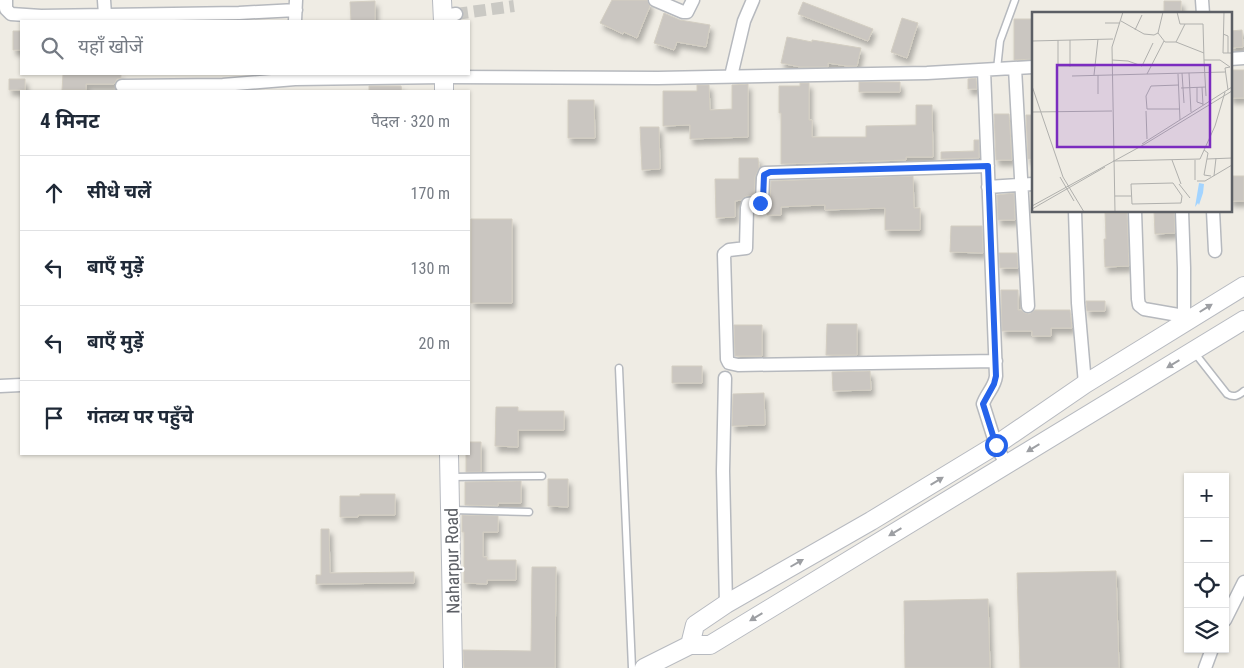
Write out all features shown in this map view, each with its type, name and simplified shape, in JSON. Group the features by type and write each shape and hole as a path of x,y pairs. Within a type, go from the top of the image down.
{"street":[{"path":"6,0 8,12 15,15 239,13 296,10"},
{"path":"104,0 105,15"},
{"path":"656,0 687,12 693,0"},
{"path":"731,76 744,22 753,0"},
{"path":"122,86 223,85 295,77 331,85 444,81 927,73 1032,67"},
{"path":"1015,68 1027,185 1028,306"},
{"path":"990,69 988,187 996,361 995,380 983,404 996,445 1006,464"},
{"path":"988,166 765,173 762,202 748,204 746,248 729,250 724,254 727,359 730,363 738,365 996,361"},
{"path":"988,187 1027,185"},
{"path":"1076,212 1078,303 1085,384"},
{"path":"1135,212 1139,305 1144,309 1184,319"},
{"path":"1182,212 1184,319"},
{"path":"1213,212 1215,251"},
{"path":"690,645 696,625 726,604 871,521 996,445 1184,319 1244,286"},
{"path":"644,668 690,645 710,645 1244,320"},
{"path":"725,378 723,478 726,604"},
{"path":"0,386 20,385"},
{"name":"Naharpur Road","path":"449,455 453,668"},
{"path":"1229,612 1244,582"},
{"path":"1205,668 1211,653"}],"lane":[{"path":"990,69 1015,0"},
{"path":"1193,352 1227,394 1231,397 1236,397 1244,391"},
{"path":"619,368 632,668"},
{"path":"450,477 542,476"},
{"path":"451,510 528,512"}],"building":[{"path":"612,0 647,0 650,6 637,38 624,32 623,34 600,23"},
{"path":"375,1 375,20 351,20 350,2"},
{"path":"1164,1 1181,1 1181,12 1164,12"},
{"path":"803,2 873,29 868,41 798,14"},
{"path":"664,13 680,20 710,25 706,47 677,42 674,50 654,43"},
{"path":"902,18 918,23 907,58 891,52"},
{"path":"1014,19 1032,19 1032,59 1014,60"},
{"path":"1242,30 1243,47 1232,48 1232,31"},
{"path":"13,31 20,31 20,50 13,50"},
{"path":"787,37 861,48 857,66 828,63 828,67 800,67 781,63"},
{"path":"1232,70 1244,70 1244,98 1232,98"},
{"path":"63,75 121,75 121,78 117,79 114,84 86,84 86,90 62,90"},
{"path":"976,78 977,89 968,89 968,79"},
{"path":"9,79 25,79 25,90 9,90"},
{"path":"859,82 900,82 900,92 859,92"},
{"path":"800,83 809,83 809,120 812,120 812,137 866,137 866,126 916,125 916,105 932,105 933,157 906,157 906,160 781,164 779,86 800,86"},
{"path":"748,84 748,137 690,139 690,125 663,126 663,91 697,91 697,85 709,85 710,110 732,109 732,85"},
{"path":"369,86 401,86 402,90 369,90"},
{"path":"568,100 594,100 595,138 568,138"},
{"path":"994,114 1009,114 1012,160 996,160"},
{"path":"1026,115 1032,115 1032,159 1028,159"},
{"path":"640,127 659,127 660,169 642,170"},
{"path":"974,140 979,140 979,158 941,159 941,152 974,151"},
{"path":"739,158 758,158 759,168 755,177 754,195 735,201 735,217 716,218 715,179 739,179"},
{"path":"913,176 914,208 920,208 920,230 885,230 885,208 825,210 825,205 781,207 781,215 767,215 771,181"},
{"path":"1232,176 1244,176 1244,201 1232,201"},
{"path":"1014,193 1015,220 998,220 997,195"},
{"path":"1154,212 1174,212 1175,233 1155,234"},
{"path":"1105,213 1127,213 1129,266 1105,267"},
{"path":"471,219 512,219 512,303 471,303"},
{"path":"951,226 982,226 983,253 950,252"},
{"path":"999,253 1017,253 1018,268 1000,268"},
{"path":"1001,290 1018,290 1018,310 1025,313 1029,314 1035,310 1070,310 1072,328 1051,328 1051,336 1032,336 1032,331 1002,331"},
{"path":"1086,301 1105,301 1105,311 1087,311"},
{"path":"827,324 857,324 857,355 826,355"},
{"path":"734,325 762,325 762,356 735,356"},
{"path":"672,366 702,366 702,383 672,383"},
{"path":"870,371 871,390 833,391 832,372"},
{"path":"764,393 765,425 732,426 733,394"},
{"path":"496,407 518,407 518,411 564,411 564,430 518,430 518,447 495,446"},
{"path":"470,442 481,442 481,472 466,472 466,455 470,455"},
{"path":"548,479 568,479 568,507 548,506"},
{"path":"521,481 521,503 498,503 498,506 465,505 465,482"},
{"path":"360,494 395,494 395,515 340,517 340,496 360,496"},
{"path":"462,515 498,516 498,532 483,532 483,557 487,557 487,560 516,560 516,580 487,580 487,584 464,583"},
{"path":"321,529 329,529 330,573 414,572 414,583 316,584 316,575 321,575"},
{"path":"532,567 556,567 555,668 464,668 463,650 531,651"},
{"path":"1116,571 1119,668 1020,668 1017,573"},
{"path":"988,599 990,668 905,668 904,601"}],"tunnel":[{"path":"456,14 514,6"}],"route":[{"path":"760,203 763,200 763,178 765,173 770,172 988,166 996,376 994,384 983,404 996,445"}]}
